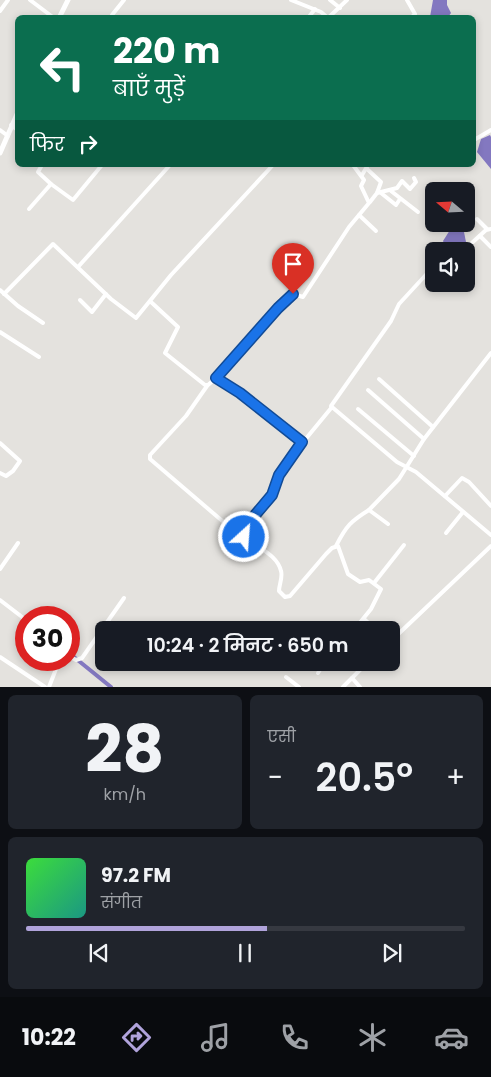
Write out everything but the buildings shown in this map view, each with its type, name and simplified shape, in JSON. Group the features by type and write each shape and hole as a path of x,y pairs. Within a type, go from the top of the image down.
{"street":[{"path":"0,11 8,0"},
{"path":"30,0 50,15"},
{"path":"61,15 68,0"},
{"path":"112,15 124,0"},
{"path":"291,0 315,9 324,15"},
{"path":"330,0 340,8"},
{"path":"332,15 347,0"},
{"path":"407,0 413,15"},
{"path":"310,15 315,9"},
{"path":"0,153 15,118"},
{"path":"11,125 15,128"},
{"path":"0,130 8,136"},
{"path":"476,139 491,130"},
{"path":"41,167 38,172 73,200 100,167"},
{"path":"78,267 168,167"},
{"path":"4,294 49,245 56,245 106,294 135,318 151,302 171,275 270,167"},
{"path":"355,167 362,175 364,180 361,186 370,202"},
{"path":"362,175 367,167 381,182 379,193"},
{"path":"414,178 416,182 410,189 402,181 397,188 379,193 370,202 303,297 293,294 289,296 207,386 186,416 150,455 150,459 226,525 243,534 246,539 267,550 279,566 282,576 279,591 285,597 290,596 326,554 336,546 344,530 354,518 369,510 395,484 424,439 491,353"},
{"path":"29,210 51,184"},
{"path":"391,190 418,212"},
{"path":"379,193 396,205 400,199"},
{"path":"359,215 376,231"},
{"path":"473,242 489,229 477,219"},
{"path":"480,236 491,246"},
{"path":"243,534 244,528 272,495 279,475 302,442 332,406 391,321 399,304 425,276"},
{"path":"0,290 43,322"},
{"path":"80,300 92,312 106,294"},
{"path":"151,302 178,327 176,336 165,350 167,356 207,386"},
{"path":"0,332 39,357"},
{"path":"216,378 240,393 302,442"},
{"path":"379,379 433,427"},
{"path":"368,390 424,439"},
{"path":"332,406 406,468 416,472 491,535"},
{"path":"358,409 414,456"},
{"path":"0,443 20,461 11,474 1,474 0,482"},
{"path":"445,496 462,478 469,482 491,506"},
{"path":"369,510 388,524"},
{"path":"446,533 464,512"},
{"path":"0,569 18,543"},
{"path":"374,584 404,545"},
{"path":"336,546 348,574 360,582 368,580 380,591 364,619"},
{"path":"400,632 491,546"},
{"path":"80,658 84,656 124,598"},
{"path":"0,600 15,612"},
{"path":"0,656 47,687 55,671"},
{"path":"343,687 359,671"},
{"path":"286,677 299,687"},
{"path":"352,678 360,687"}],"shaded area":[{"path":"433,0 447,0 451,13 450,15 430,15"},
{"path":"490,135 491,169 477,152 481,139"},
{"path":"449,232 464,232 466,242 443,242"}],"waterway":[{"path":"80,662 111,687"}],"route":[{"path":"244,537 244,528 268,501 274,492 279,475 302,442 240,393 216,378 278,308 293,294"}]}
